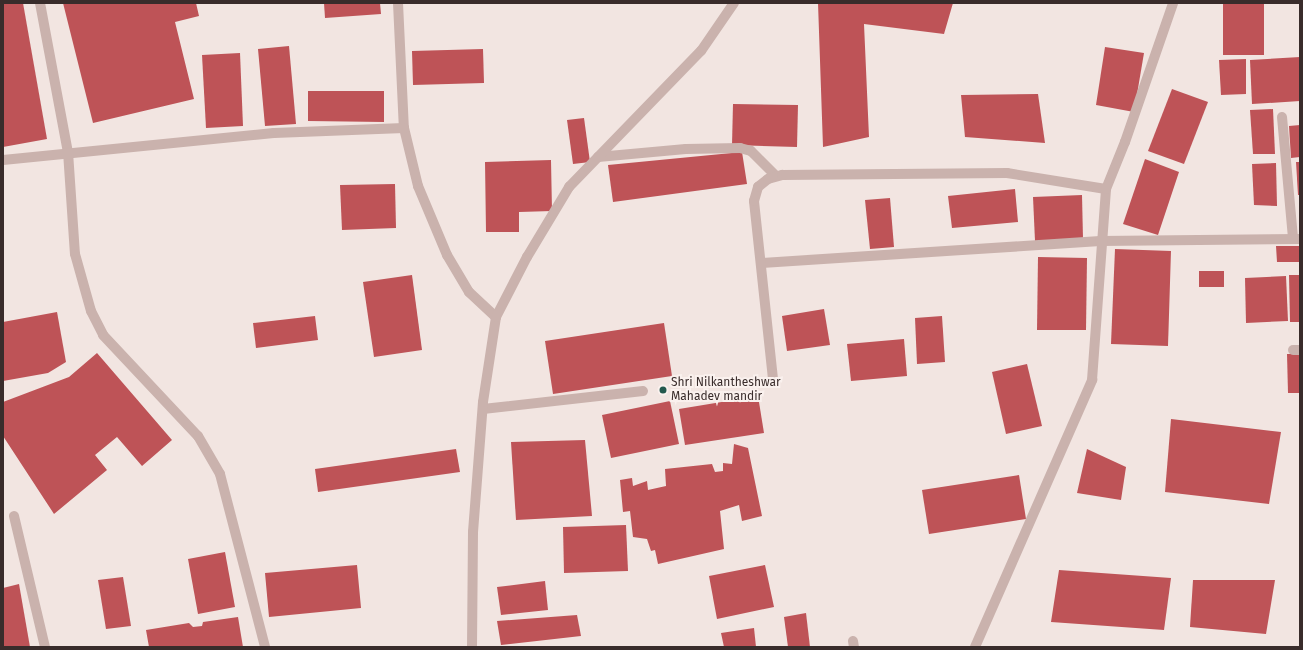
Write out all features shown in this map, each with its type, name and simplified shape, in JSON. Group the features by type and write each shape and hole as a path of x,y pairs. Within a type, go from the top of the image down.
{"street":[{"path":"40,3 68,152 75,254 91,311 103,335 198,436 220,474 265,647"},
{"path":"398,3 404,128 418,186 447,255 469,292 496,317"},
{"path":"472,647 473,532 483,409 496,317 527,257 569,187 701,51 734,3"},
{"path":"975,647 1092,380 1100,241 1106,189 1125,142 1173,3"},
{"path":"760,263 1100,241 1296,239 1282,117"},
{"path":"3,160 68,152 274,133 404,128"},
{"path":"598,157 686,149 740,148 751,151 776,176"},
{"path":"773,379 754,201 758,187 768,179 776,176 1007,173 1106,189"},
{"path":"483,409 643,391"},
{"path":"14,516 45,647"}],"building":[{"path":"3,3 23,3 47,139 3,147"},
{"path":"63,3 196,3 199,16 175,22 194,99 93,123"},
{"path":"324,3 380,3 381,14 325,18"},
{"path":"818,3 953,3 944,34 864,24 869,137 823,147"},
{"path":"1223,3 1264,3 1264,55 1223,55"},
{"path":"289,46 296,124 265,126 258,49"},
{"path":"1105,47 1144,53 1134,112 1096,105"},
{"path":"483,49 484,83 413,85 412,51"},
{"path":"240,53 243,126 206,128 202,55"},
{"path":"1300,57 1300,101 1252,104 1250,60"},
{"path":"1246,59 1246,94 1221,95 1219,60"},
{"path":"1172,89 1208,102 1184,164 1148,151"},
{"path":"308,91 384,91 384,122 308,121"},
{"path":"1038,94 1045,143 965,137 961,95"},
{"path":"733,104 798,105 797,147 732,145"},
{"path":"1273,109 1275,154 1253,154 1250,110"},
{"path":"584,118 590,162 573,164 567,120"},
{"path":"1300,125 1300,157 1291,158 1289,126"},
{"path":"742,152 747,184 613,202 608,165"},
{"path":"1145,159 1179,172 1158,235 1123,224"},
{"path":"551,160 552,211 519,212 519,232 486,232 485,162"},
{"path":"1296,162 1300,162 1300,195 1298,195"},
{"path":"1276,163 1277,206 1254,205 1252,164"},
{"path":"395,184 396,228 342,230 340,185"},
{"path":"1015,189 1018,222 952,228 948,196"},
{"path":"1082,195 1083,239 1035,241 1033,197"},
{"path":"890,198 894,247 870,249 865,200"},
{"path":"1276,246 1300,246 1300,262 1277,262"},
{"path":"1115,249 1171,251 1168,346 1111,344"},
{"path":"1038,257 1087,258 1086,330 1037,330"},
{"path":"1199,271 1224,271 1224,287 1199,287"},
{"path":"412,275 422,350 374,357 363,282"},
{"path":"1289,275 1300,275 1300,322 1290,322"},
{"path":"1286,276 1288,321 1246,323 1245,278"},
{"path":"824,309 830,345 787,351 782,316"},
{"path":"57,312 66,362 48,373 3,381 3,322"},
{"path":"315,316 318,340 256,348 253,323"},
{"path":"942,316 945,362 917,364 915,318"},
{"path":"664,323 672,376 553,394 545,341"},
{"path":"904,339 907,376 851,381 847,344"},
{"path":"97,353 172,440 142,466 117,437 95,455 107,470 54,514 3,436 3,402 69,377"},
{"path":"1287,354 1300,354 1300,393 1288,393"},
{"path":"1027,364 1042,426 1006,434 992,372"},
{"path":"758,396 764,433 685,445 679,409"},
{"path":"670,401 679,444 611,458 602,415"},
{"path":"1171,419 1281,432 1269,504 1165,492"},
{"path":"585,440 592,516 516,520 511,442"},
{"path":"734,444 748,448 762,516 742,521 739,505 720,511 724,549 658,564 655,550 651,551 647,539 633,537 630,511 623,512 620,480 632,478 633,486 647,481 648,490 666,486 665,469 712,464 715,472 723,471 723,463 732,464"},
{"path":"456,449 460,472 318,492 315,469"},
{"path":"1087,449 1126,467 1121,500 1077,493"},
{"path":"1019,475 1026,519 929,534 922,490"},
{"path":"626,525 628,571 564,573 563,527"},
{"path":"225,552 235,607 198,614 188,559"},
{"path":"357,565 361,608 269,617 265,573"},
{"path":"765,565 774,607 717,619 709,576"},
{"path":"1059,570 1171,578 1164,630 1051,622"},
{"path":"123,577 131,626 106,629 98,580"},
{"path":"1193,580 1275,580 1266,634 1190,627"},
{"path":"545,581 548,610 501,615 497,587"},
{"path":"19,584 30,647 3,647 3,588"},
{"path":"806,613 810,647 788,647 784,617"},
{"path":"577,615 581,636 501,645 497,621"},
{"path":"238,617 243,647 149,647 146,630 189,623 193,627 202,626 203,622"},
{"path":"754,628 756,647 724,647 721,633"}],"place":[{"name":"Shri Nilkantheshwar Mahadev mandir","path":"663,390"}]}
